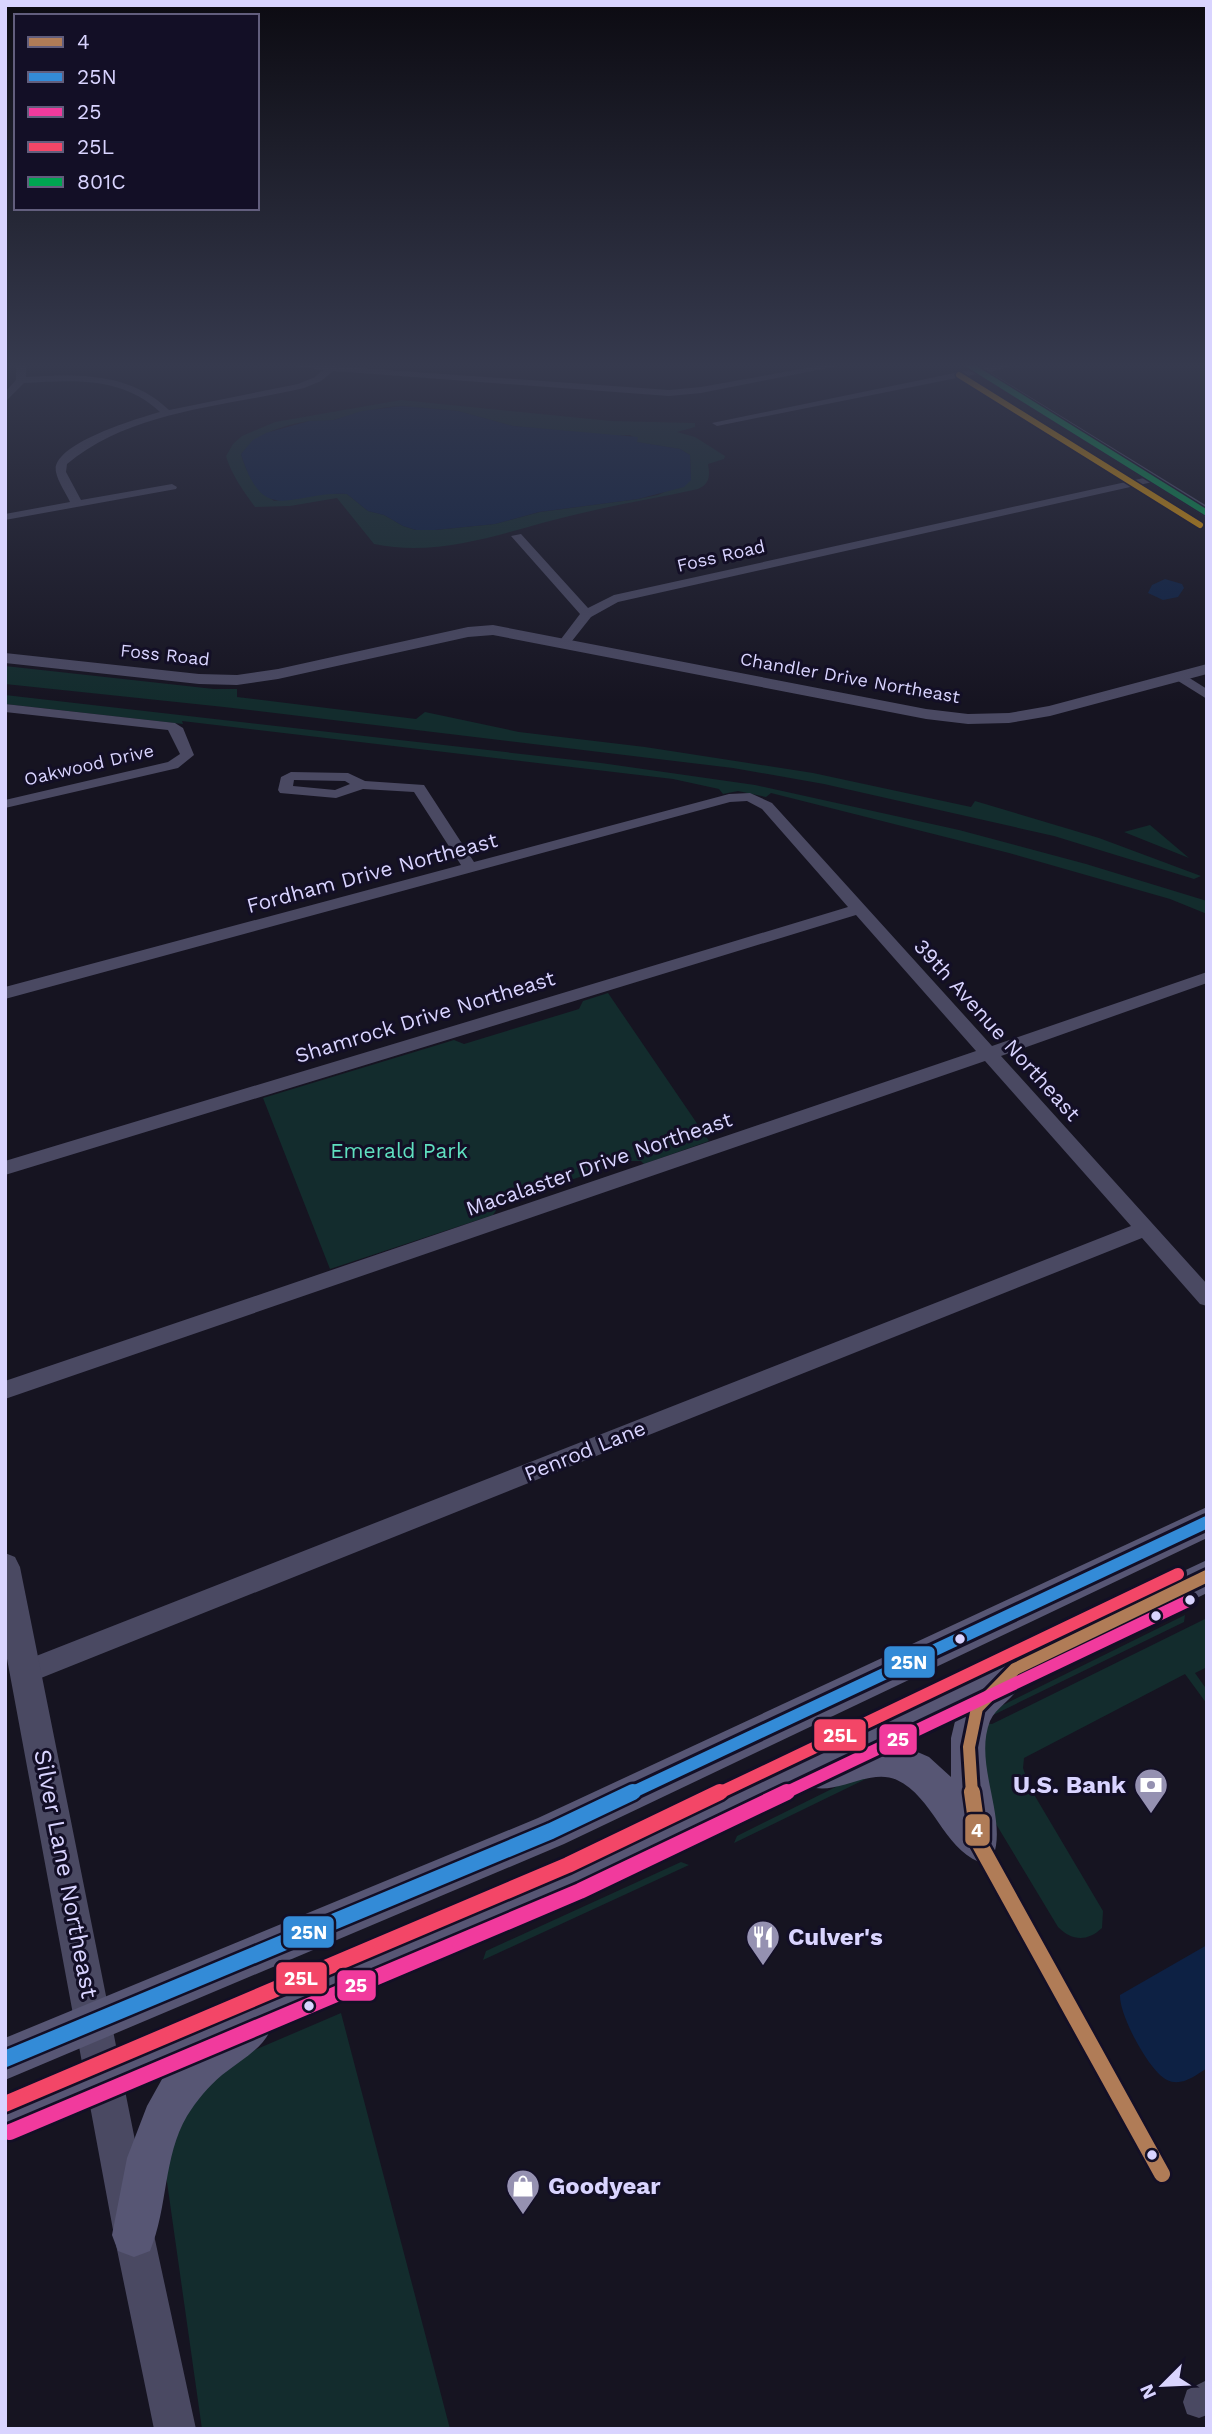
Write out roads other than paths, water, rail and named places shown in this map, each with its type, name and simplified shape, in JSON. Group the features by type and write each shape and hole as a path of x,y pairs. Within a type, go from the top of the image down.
{"main road":[{"path":"1149,477 1207,513"},
{"path":"5,2059 551,1831 1207,1522"},
{"path":"5,2119 280,2005 574,1878 1207,1576"},
{"path":"775,1782 889,1758 921,1772 979,1843 969,1772 971,1729 977,1708 1015,1669"},
{"path":"134,2235 148,2160 181,2087 213,2056 280,2005"}],"street":[{"path":"63,477 77,504"},
{"name":"Foss Road","path":"564,643 587,614 614,599 1153,479"},
{"path":"5,517 172,487"},
{"path":"517,536 587,614"},
{"name":"Foss Road","path":"5,658 199,679 237,680 278,674 484,630"},
{"name":"Chandler Drive Northeast","path":"484,630 564,643 902,710 968,719 1009,718 1039,713 1207,669"},
{"path":"1180,676 1207,695"},
{"name":"Oakwood Drive","path":"5,708 170,726 176,728 187,755 173,765 5,804"},
{"path":"362,785 419,788 470,868"},
{"name":"Fordham Drive Northeast","path":"5,993 729,798 750,797"},
{"name":"39th Avenue Northeast","path":"750,797 767,806 1207,1298"},
{"name":"Shamrock Drive Northeast","path":"5,1168 859,909"},
{"name":"Macalaster Drive Northeast","path":"5,1390 990,1054 1207,977"},
{"name":"Penrod Lane","path":"26,1672 1144,1229"},
{"name":"Silver Lane Northeast","path":"5,1567 134,2235 175,2429"}],"water":[{"path":"250,477 691,477 691,480 684,487 638,499 539,512 495,524 416,530 384,515 368,511 347,494 327,494 281,501 270,498 259,491"},
{"path":"1165,579 1182,584 1184,588 1178,597 1163,600 1148,593 1152,585"},
{"path":"1207,1945 1207,2068 1188,2080 1172,2082 1160,2075 1144,2054 1124,2015 1120,1995"}],"place":[{"name":"U.S. Bank","path":"1151,1815"},
{"name":"Culver's","path":"763,1967"},
{"name":"Goodyear","path":"523,2216"}],"park label":[{"name":"Emerald Park","path":"399,1151"}]}
